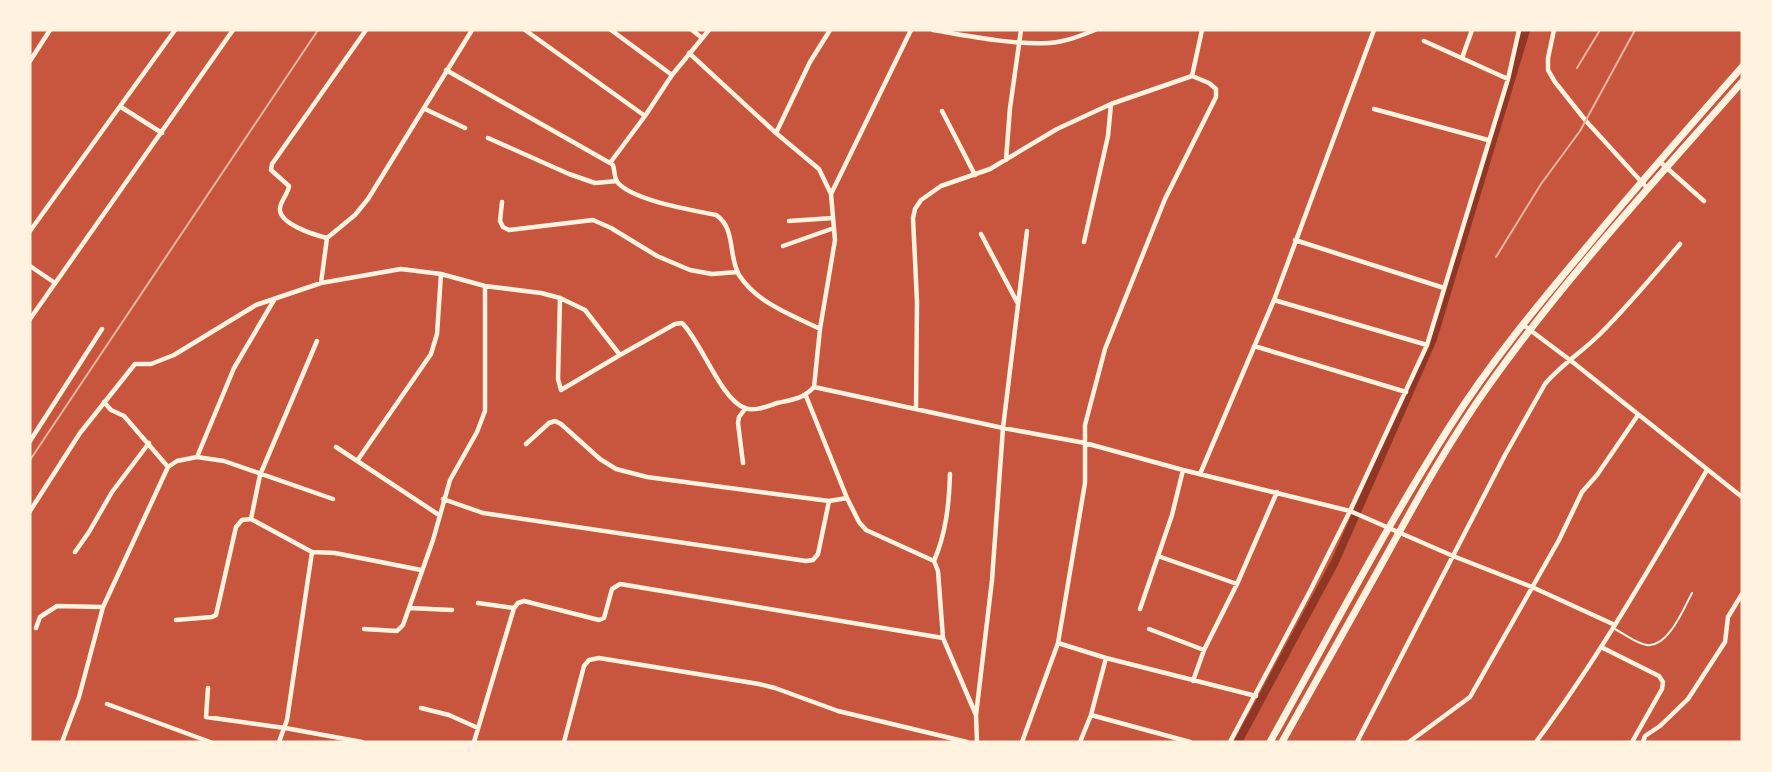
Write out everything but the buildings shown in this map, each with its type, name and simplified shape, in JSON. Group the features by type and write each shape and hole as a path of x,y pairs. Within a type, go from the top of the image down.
{"main road":[{"path":"1270,742 1450,426 1522,324 1742,66"},
{"path":"1282,742 1458,432 1528,330 1742,82"}],"street":[{"path":"30,61 50,30"},
{"path":"30,231 175,30"},
{"path":"30,319 233,30"},
{"path":"327,238 308,234 283,217 279,211 280,206 290,186 271,170 272,164 366,30"},
{"path":"321,283 327,238 355,215 368,199 472,30"},
{"path":"525,30 645,116"},
{"path":"611,30 672,75"},
{"path":"692,30 702,38"},
{"path":"610,163 672,75 709,30"},
{"path":"776,133 810,62 830,30"},
{"path":"831,194 911,30"},
{"path":"933,30 1050,43 1065,41 1095,30"},
{"path":"1006,160 1010,108 1021,30"},
{"path":"1192,76 1202,30"},
{"path":"1200,474 1274,300 1374,30"},
{"path":"1462,58 1472,30"},
{"path":"1230,742 1353,512 1427,345 1508,79 1519,30"},
{"path":"1554,30 1548,70 1555,82 1586,121 1648,189"},
{"path":"1424,40 1508,79"},
{"path":"560,298 557,372 561,390 675,324 682,323 726,390 745,409 756,409 806,396 814,387 820,329 835,240 831,194 819,169 689,53"},
{"path":"447,70 614,165 616,181 619,184 648,199 716,215 724,220 728,227 738,272 750,288 767,302 820,329"},
{"path":"916,408 917,302 913,218 915,209 921,200 940,186 975,175 1006,160 1057,129 1111,104 1192,76 1209,83 1216,89 1216,97 1165,199 1106,349 1085,425 1084,483 1058,643 1022,742"},
{"path":"1084,242 1108,136 1111,104"},
{"path":"121,107 162,133"},
{"path":"425,109 465,128"},
{"path":"1374,109 1488,140"},
{"path":"942,111 975,175"},
{"path":"488,138 595,183 616,181"},
{"path":"1659,161 1704,201"},
{"path":"502,202 500,221 503,227 509,230 593,220 611,228 657,256 690,270 712,274 738,272"},
{"path":"789,221 833,218"},
{"path":"783,246 834,228"},
{"path":"977,742 975,715 992,580 1003,428 1027,231"},
{"path":"981,234 1017,302"},
{"path":"1295,240 1444,288"},
{"path":"1357,742 1505,454 1545,384 1553,374 1616,318 1680,244"},
{"path":"30,266 55,283"},
{"path":"30,511 80,433 135,364 147,365 164,360 256,305 321,283 401,269 441,274 484,286 541,293 585,309 620,355"},
{"path":"357,462 431,354 437,334 441,274"},
{"path":"364,629 397,631 403,625 433,540 450,480 477,432 485,411 484,286"},
{"path":"197,457 234,368 274,300"},
{"path":"1274,300 1427,345"},
{"path":"1522,324 1742,497"},
{"path":"30,441 102,329"},
{"path":"251,519 260,475 317,341"},
{"path":"1254,346 1406,392"},
{"path":"814,387 1003,428 1085,443 1353,512 1453,556 1532,587 1614,626"},
{"path":"806,396 859,522 866,530 934,561 938,571 943,638 975,715"},
{"path":"104,402 111,410 124,416 149,442 168,467"},
{"path":"743,463 738,423 745,409"},
{"path":"1409,742 1470,697 1566,528 1582,492 1597,475 1638,415"},
{"path":"526,444 549,423 555,421 600,459 616,469 647,477 829,501 847,498"},
{"path":"75,552 112,492 149,442"},
{"path":"336,447 439,515"},
{"path":"62,742 79,697 103,607 168,467 177,461 197,457 224,461 333,500"},
{"path":"1140,609 1172,514 1183,470"},
{"path":"1536,742 1567,700 1601,647 1707,470"},
{"path":"934,561 943,541 949,507 950,474"},
{"path":"1193,681 1204,650 1237,584 1276,492"},
{"path":"443,499 483,513 806,561 813,560 818,554 829,501"},
{"path":"176,620 216,615 236,527 242,520 251,519 312,552 335,553 421,570"},
{"path":"279,742 285,728 312,552"},
{"path":"1158,556 1237,584"},
{"path":"474,742 514,608 518,603 524,601 599,620 606,614 612,589 615,585 620,584 943,638"},
{"path":"1643,742 1645,736 1660,726 1688,699 1725,642 1728,617 1742,594"},
{"path":"478,603 514,608"},
{"path":"36,628 40,616 57,606 103,607"},
{"path":"408,608 452,610"},
{"path":"1149,629 1204,650"},
{"path":"1058,643 1106,658 1256,696"},
{"path":"1601,647 1659,676 1663,682 1662,689 1632,742"},
{"path":"564,742 584,666 590,660 599,658 767,686 838,711 967,742"},
{"path":"1080,742 1091,715 1106,658"},
{"path":"208,688 206,717 362,742"},
{"path":"107,704 210,742"},
{"path":"421,708 449,715 478,728"},
{"path":"1091,715 1190,742"}],"lane":[{"path":"1614,626 1647,645 1656,644 1667,637 1692,593"}],"waterway":[{"path":"1238,742 1335,562 1433,339 1526,30"}],"railway":[{"path":"30,460 318,30"},
{"path":"1577,68 1600,30"},
{"path":"1496,257 1541,184 1580,131 1635,30"}]}
